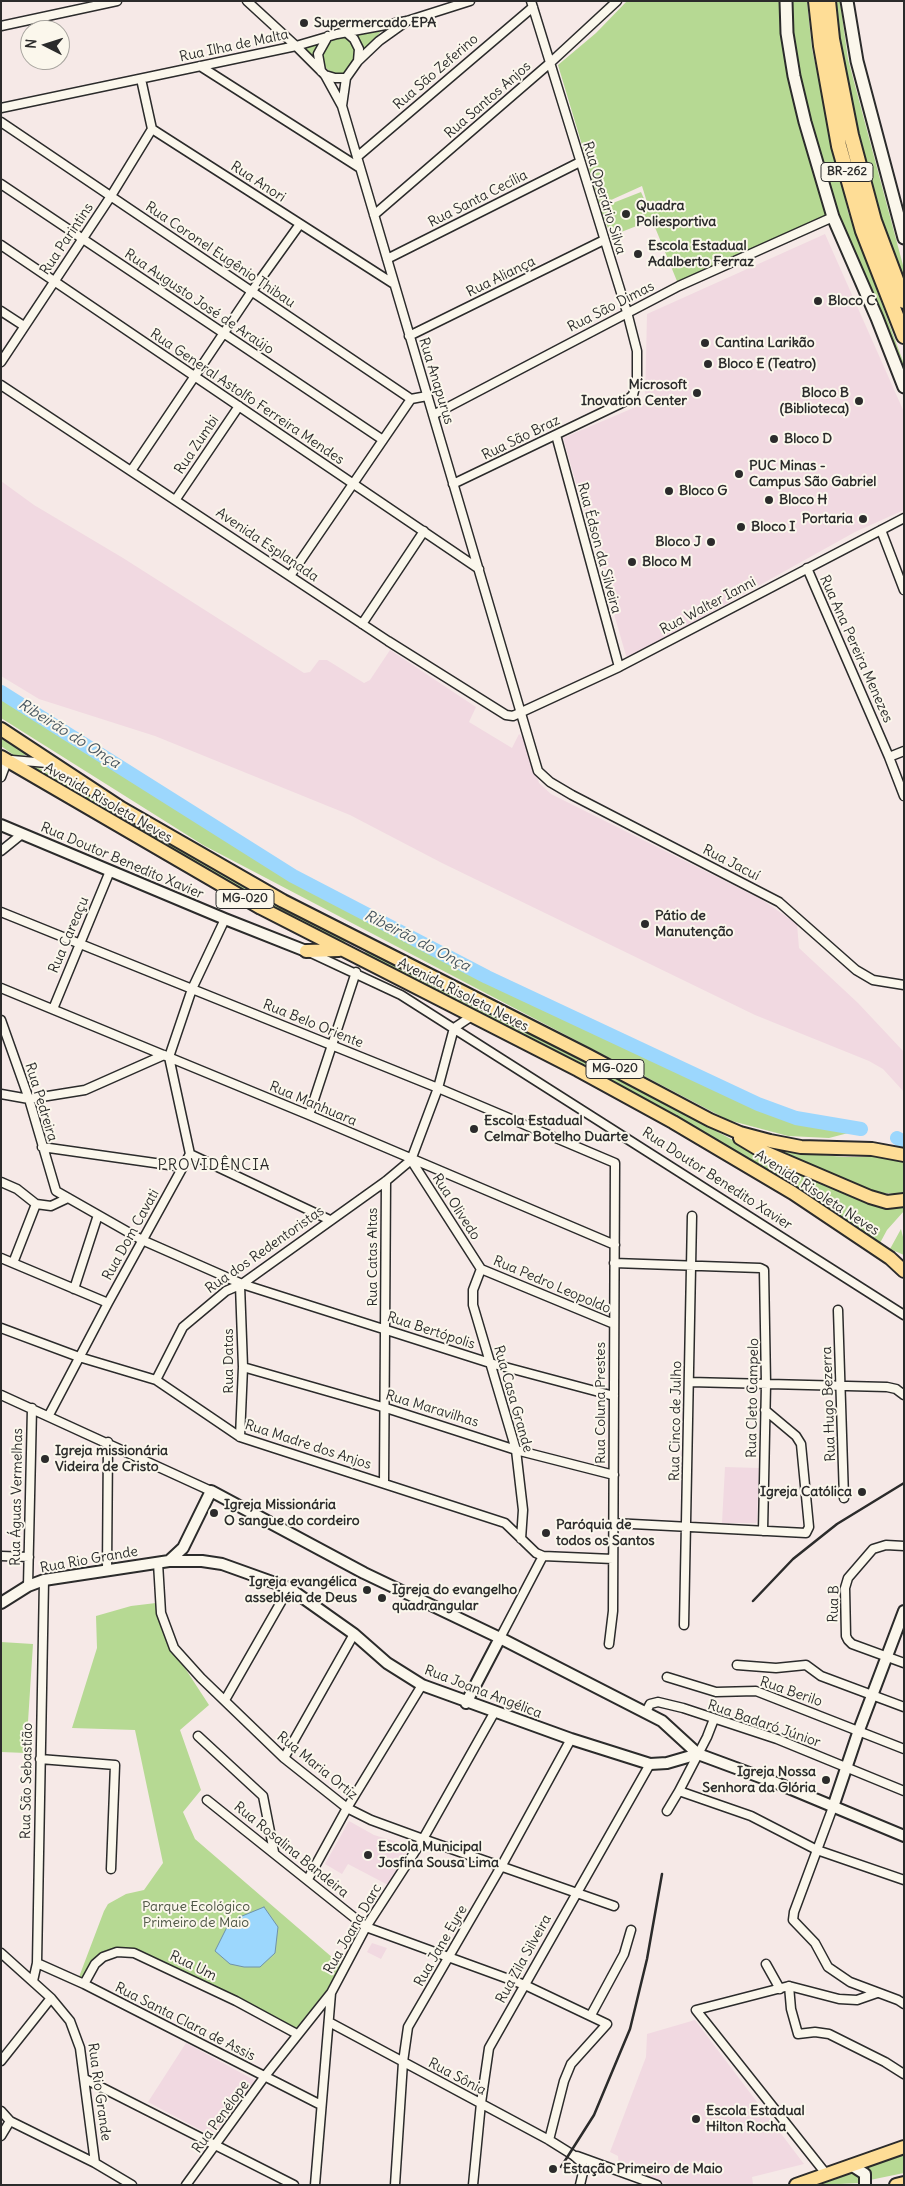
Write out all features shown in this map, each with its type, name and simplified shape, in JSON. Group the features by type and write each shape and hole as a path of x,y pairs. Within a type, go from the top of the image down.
{"highway":[{"name":"BR-262","path":"816,1 821,46 839,146 863,231 904,336"},
{"name":"BR-262","path":"828,1 832,39 851,135 874,221 904,301"},
{"name":"Avenida Risoleta Neves","path":"1,729 121,808 283,901 587,1055 710,1120 740,1133 801,1147 872,1149 904,1155"},
{"name":"Avenida Risoleta Neves","path":"4,759 261,908 578,1070 673,1122 793,1193 890,1258 904,1271"},
{"path":"306,951 341,950"},
{"path":"710,1120 760,1150 870,1197 887,1202 904,1200"},
{"path":"890,1258 904,1260"},
{"path":"795,2184 827,2175 904,2147"},
{"path":"896,2185 904,2183"}],"main road":[{"path":"786,1 787,33 794,76 805,122 833,217 877,318 904,387"},
{"path":"847,1 857,61 904,238"}],"street":[{"path":"1,26 117,1"},
{"path":"247,1 323,74 342,106"},
{"name":"Rua Ilha de Malta","path":"1,108 296,46 346,32 407,21 470,1"},
{"name":"Rua Santos Anjos","path":"374,215 550,63 617,1"},
{"name":"Rua Operário Silva","path":"532,4 627,312 637,351 637,379 633,395 626,401"},
{"name":"Rua São Zeferino","path":"357,157 532,4"},
{"name":"Rua Anapurus","path":"407,21 379,41 358,61 346,78 342,106 538,771"},
{"path":"346,32 354,39 359,49 358,61"},
{"path":"323,74 318,54 328,36"},
{"path":"200,66 360,168"},
{"path":"323,74 335,78 346,78"},
{"path":"141,78 152,129"},
{"name":"Rua Coronel Eugênio Thibau","path":"1,122 411,399"},
{"name":"Rua Parintins","path":"1,362 111,196 152,129"},
{"name":"Rua Anori","path":"152,129 394,284"},
{"name":"Rua Santa Cecília","path":"387,259 580,162"},
{"name":"Rua Augusto José de Araújo","path":"1,184 383,440"},
{"name":"Rua São Dimas","path":"433,415 679,286 833,217"},
{"path":"131,471 252,291 300,224"},
{"name":"Rua Aliança","path":"410,336 604,240"},
{"name":"Rua General Astolfo Ferreira Mendes","path":"1,245 479,569"},
{"path":"1,311 24,326"},
{"name":"Avenida Esplanada","path":"1,385 176,499 362,624 506,715 513,716 521,712"},
{"path":"290,576 411,399 427,396"},
{"name":"Rua São Braz","path":"453,484 626,401"},
{"name":"Rua Zumbi","path":"176,499 238,406"},
{"name":"Rua Édson da Silveira","path":"556,435 619,667"},
{"name":"Rua Walter Ianni","path":"521,712 619,667 904,518"},
{"path":"880,530 904,590"},
{"path":"362,624 424,531"},
{"name":"Rua Ana Pereira Menezes","path":"807,568 904,796"},
{"path":"889,757 904,751"},
{"path":"1,777 4,759 54,764"},
{"name":"Rua Jacuí","path":"538,771 550,782 572,795 779,902 856,970 873,980 904,985"},
{"name":"Rua Doutor Benedito Xavier","path":"1,825 356,972 401,995 904,1315"},
{"path":"1,851 22,834"},
{"name":"Rua Careaçu","path":"53,1009 78,943 110,871"},
{"name":"Rua Belo Oriente","path":"1,912 438,1088 615,1163"},
{"path":"225,919 192,989 166,1056 190,1154 330,1220"},
{"path":"309,1115 356,972"},
{"name":"Rua Manhuara","path":"1,988 309,1115 614,1245"},
{"path":"411,1160 438,1088 454,1028 472,1016"},
{"name":"Rua Pedreira","path":"1,1020 29,1099 56,1191"},
{"path":"1,1094 29,1099 86,1090 166,1056"},
{"path":"42,1147 183,1167"},
{"name":"Rua Dom Cavati","path":"49,1416 79,1356 190,1154"},
{"name":"Rua dos Redentoristas","path":"156,1380 183,1327 226,1291 241,1285 386,1181 411,1160"},
{"name":"Rua Olivedo","path":"411,1160 481,1269"},
{"name":"Rua Coluna Prestes","path":"609,1644 613,1611 615,1163"},
{"name":"Rua Catas Altas","path":"384,1483 386,1408 386,1181"},
{"path":"1,1182 17,1189 36,1204 51,1206 68,1198"},
{"name":"Rua Bertópolis","path":"56,1191 142,1240 241,1285 490,1363 614,1396"},
{"path":"13,1263 36,1204"},
{"path":"74,1289 98,1215"},
{"name":"Rua Cinco de Julho","path":"684,1625 692,1216"},
{"path":"1,1258 108,1303"},
{"path":"614,1263 690,1266"},
{"name":"Rua Cleto Campelo","path":"690,1266 760,1268 766,1274 763,1530"},
{"name":"Rua Pedro Leopoldo","path":"481,1269 614,1324"},
{"name":"Rua Casa Grande","path":"481,1269 473,1290 473,1305 516,1450 523,1510 521,1539"},
{"name":"Rua Datas","path":"240,1437 243,1367 241,1285"},
{"name":"Rua Hugo Bezerra","path":"838,1310 844,1498"},
{"name":"Rua Madre dos Anjos","path":"1,1328 79,1356 156,1380 240,1437 505,1523 536,1553 543,1556"},
{"name":"Rua Maravilhas","path":"243,1367 386,1408 516,1450 614,1475"},
{"path":"690,1382 887,1387 896,1389 904,1395"},
{"path":"1,1395 108,1442 211,1491 364,1573 500,1638 646,1712 662,1721 698,1754 904,1836"},
{"name":"Rua Águas Vermelhas","path":"28,1586 32,1408"},
{"path":"613,1523 763,1530 802,1534 808,1532 799,1440 765,1410"},
{"path":"107,1570 108,1442"},
{"path":"169,1561 183,1548 211,1491"},
{"name":"Rua B","path":"904,1546 886,1545 873,1550 848,1578 845,1588 846,1636 852,1644 904,1663"},
{"path":"183,1548 187,1561"},
{"path":"1,1556 29,1557"},
{"path":"466,1703 543,1556 613,1559"},
{"name":"Rua Joana Angélica","path":"158,1563 187,1561 222,1564 290,1588 354,1634 387,1663 422,1685 494,1713 650,1764 659,1764 698,1754"},
{"name":"Rua Rio Grande","path":"1,1603 28,1586 44,1580 158,1563"},
{"name":"Rua Maria Ortiz","path":"158,1563 161,1613 174,1648 201,1678 284,1758 347,1808 371,1820 614,1906"},
{"name":"Rua São Sebastião","path":"33,1981 37,1963 44,1580"},
{"path":"225,1700 290,1588"},
{"path":"903,1616 859,1730 794,1912 793,1920 815,1943 828,1967 850,1982 904,2004"},
{"path":"284,1758 354,1634"},
{"path":"737,1665 776,1668 806,1665 821,1676 904,1707"},
{"name":"Rua Berilo","path":"667,1677 716,1692 756,1691 904,1749"},
{"path":"308,1879 347,1808 422,1685"},
{"name":"Rua Badaró Júnior","path":"646,1712 650,1704 662,1702 778,1739 904,1791"},
{"name":"Rua Joana Darc","path":"314,2185 331,1993 366,1927 423,1839 494,1713"},
{"path":"667,1811 698,1754 714,1719"},
{"path":"198,1736 263,1796 274,1852"},
{"name":"Rua Jane Eyre","path":"395,2185 403,2062 408,2027 502,1865 571,1739"},
{"path":"678,1760 682,1755 684,1741"},
{"path":"40,1758 115,1765 112,1869"},
{"name":"Rua Zila Silveira","path":"473,2185 481,2103 489,2048 650,1764"},
{"path":"678,1791 751,1816 817,1850 904,1880"},
{"name":"Rua Rosalina Bandeira","path":"207,1800 366,1927 525,1985 608,2024 571,2064 564,2081 549,2140"},
{"path":"591,2015 624,1954 631,1930"},
{"name":"Rua Um","path":"84,1984 95,1964 103,1957 117,1952 134,1953 236,2001 296,2034"},
{"name":"Rua Rio Grande","path":"1,1953 51,1998 70,2021 80,2048 95,2164"},
{"name":"Rua Santa Clara de Assis","path":"37,1963 84,1984 321,2105"},
{"path":"766,1964 780,1989"},
{"path":"827,2175 696,2010 789,1986 839,1999 857,2000 877,1993"},
{"path":"789,1986 791,2009 798,2034 815,2032 829,2034 885,2062 904,2074"},
{"name":"Rua Penélope","path":"186,2185 296,2034 331,1993"},
{"path":"1,2061 51,1998"},
{"name":"Rua Sônia","path":"329,2022 549,2140 573,2155 657,2185"},
{"path":"85,2079 217,2144 294,2185"},
{"path":"1,2111 10,2121 132,2185"},
{"path":"1,2136 10,2121"},
{"path":"573,2155 581,2162 584,2168 581,2182"},
{"path":"851,2165 865,2174 865,2185"},
{"path":"581,2182 596,2167 603,2166"}],"shaded area":[{"name":"PUC Minas - Campus São Gabriel","path":"825,234 904,412 904,510 855,532 627,659 563,438 645,403 647,314"},
{"path":"1,481 34,505 123,558 304,673 310,672 319,660 327,660 364,683 370,680 390,650 476,707 469,722 512,748 519,734 527,742 539,783 551,794 761,899 797,924 799,948 858,1003 904,1052 904,1092 883,1069 869,1061 755,1015 442,863 350,815 155,736 39,699 1,676"},
{"path":"725,1467 759,1468 756,1523 722,1523"},
{"name":"Escola Municipal Josfina Sousa Lima","path":"349,1821 374,1835 411,1846 388,1885 348,1864 342,1874 325,1864"},
{"path":"372,1943 387,1948 381,1959 367,1952"},
{"name":"Escola Estadual Hilton Rocha","path":"695,2020 804,2164 752,2177 753,2184 750,2185 667,2184 619,2168 618,2156 610,2152 646,2057 647,2034"},
{"path":"186,2043 256,2081 212,2136 148,2102"}],"green space":[{"path":"627,1 788,1 789,18 790,1 807,1 812,49 848,212 904,364 904,375 861,264 837,210 811,132 791,39 794,76 805,122 833,217 679,286 652,220 611,236 600,208 641,192 650,212 642,186 600,205 558,65 596,33"},
{"path":"834,1 840,1 848,59 904,269 904,289 872,199 851,113"},
{"path":"382,30 363,54 352,34"},
{"path":"346,35 356,47 356,58 352,67 342,74 334,75 325,67 321,58 324,46 334,38"},
{"path":"323,40 317,63 298,47"},
{"path":"1,693 281,872 397,933 529,1000 739,1098 793,1120 856,1131 829,1138 788,1136 728,1120 203,845 1,718"},
{"path":"1,738 27,755 15,756 1,746"},
{"path":"24,762 41,769 297,915 347,941 341,943 253,898 69,791"},
{"path":"368,952 586,1060 751,1150 904,1203 904,1211 887,1230 880,1243 796,1187 641,1098 571,1059 360,953"},
{"path":"767,1150 844,1157 874,1157 904,1162 904,1192 896,1194 871,1192"},
{"path":"901,1229 904,1241 904,1255 890,1249"},
{"name":"Parque Ecológico Primeiro de Maio","path":"156,1603 166,1639 209,1705 180,1730 201,1790 183,1812 195,1839 341,1965 326,1991 294,2031 191,1975 144,1955 108,1953 84,1980 79,1977 108,1904 126,1894 144,1890 163,1863 135,1730 72,1728 97,1648 96,1616 131,1606"},
{"path":"1,1642 33,1644 26,1753 1,1752"},
{"path":"904,2155 904,2173 870,2180 866,2168"},
{"path":"855,2172 859,2176 859,2183 819,2185"}],"water":[{"path":"264,1907 278,1927 275,1953 260,1967 244,1967 230,1964 215,1951 230,1921"}],"waterway":[{"name":"Ribeirão do Onça","path":"1,692 293,876 487,977 758,1104 796,1118 861,1129"},
{"name":"Ribeirão do Onça","path":"897,1138 904,1142"}],"railway":[{"path":"753,1601 793,1559 837,1524 904,1483"},
{"path":"561,2167 594,2115 630,2029 647,1959 662,1874"}],"place":[{"name":"Supermercado EPA","path":"304,23"},
{"name":"Quadra Poliesportiva","path":"626,214"},
{"name":"Escola Estadual Adalberto Ferraz","path":"638,254"},
{"name":"Bloco C","path":"818,301"},
{"name":"Cantina Larikão","path":"705,343"},
{"name":"Bloco E (Teatro)","path":"708,364"},
{"name":"Microsoft Inovation Center","path":"697,393"},
{"name":"Bloco B (Biblioteca)","path":"859,401"},
{"name":"Bloco D","path":"774,439"},
{"name":"PUC Minas - Campus São Gabriel","path":"739,474"},
{"name":"Bloco G","path":"669,491"},
{"name":"Bloco H","path":"769,500"},
{"name":"Portaria","path":"863,519"},
{"name":"Bloco I","path":"741,527"},
{"name":"Bloco J","path":"711,542"},
{"name":"Bloco M","path":"632,562"},
{"name":"Pátio de Manutenção","path":"645,924"},
{"name":"Escola Estadual Celmar Botelho Duarte","path":"474,1129"},
{"name":"Igreja missionária Videira de Cristo","path":"45,1459"},
{"name":"Igreja Católica","path":"862,1492"},
{"name":"Igreja Missionária O sangue do cordeiro","path":"214,1513"},
{"name":"Paróquia de todos os Santos","path":"546,1533"},
{"name":"Igreja evangélica assebléia de Deus","path":"367,1590"},
{"name":"Igreja do evangelho quadrangular","path":"382,1598"},
{"name":"Igreja Nossa Senhora da Glória","path":"826,1780"},
{"name":"Escola Municipal Josfina Sousa Lima","path":"368,1855"},
{"name":"Escola Estadual Hilton Rocha","path":"696,2119"},
{"name":"Estação Primeiro de Maio","path":"553,2169"}],"district":[{"name":"PROVIDÊNCIA","path":"214,1166"}]}
